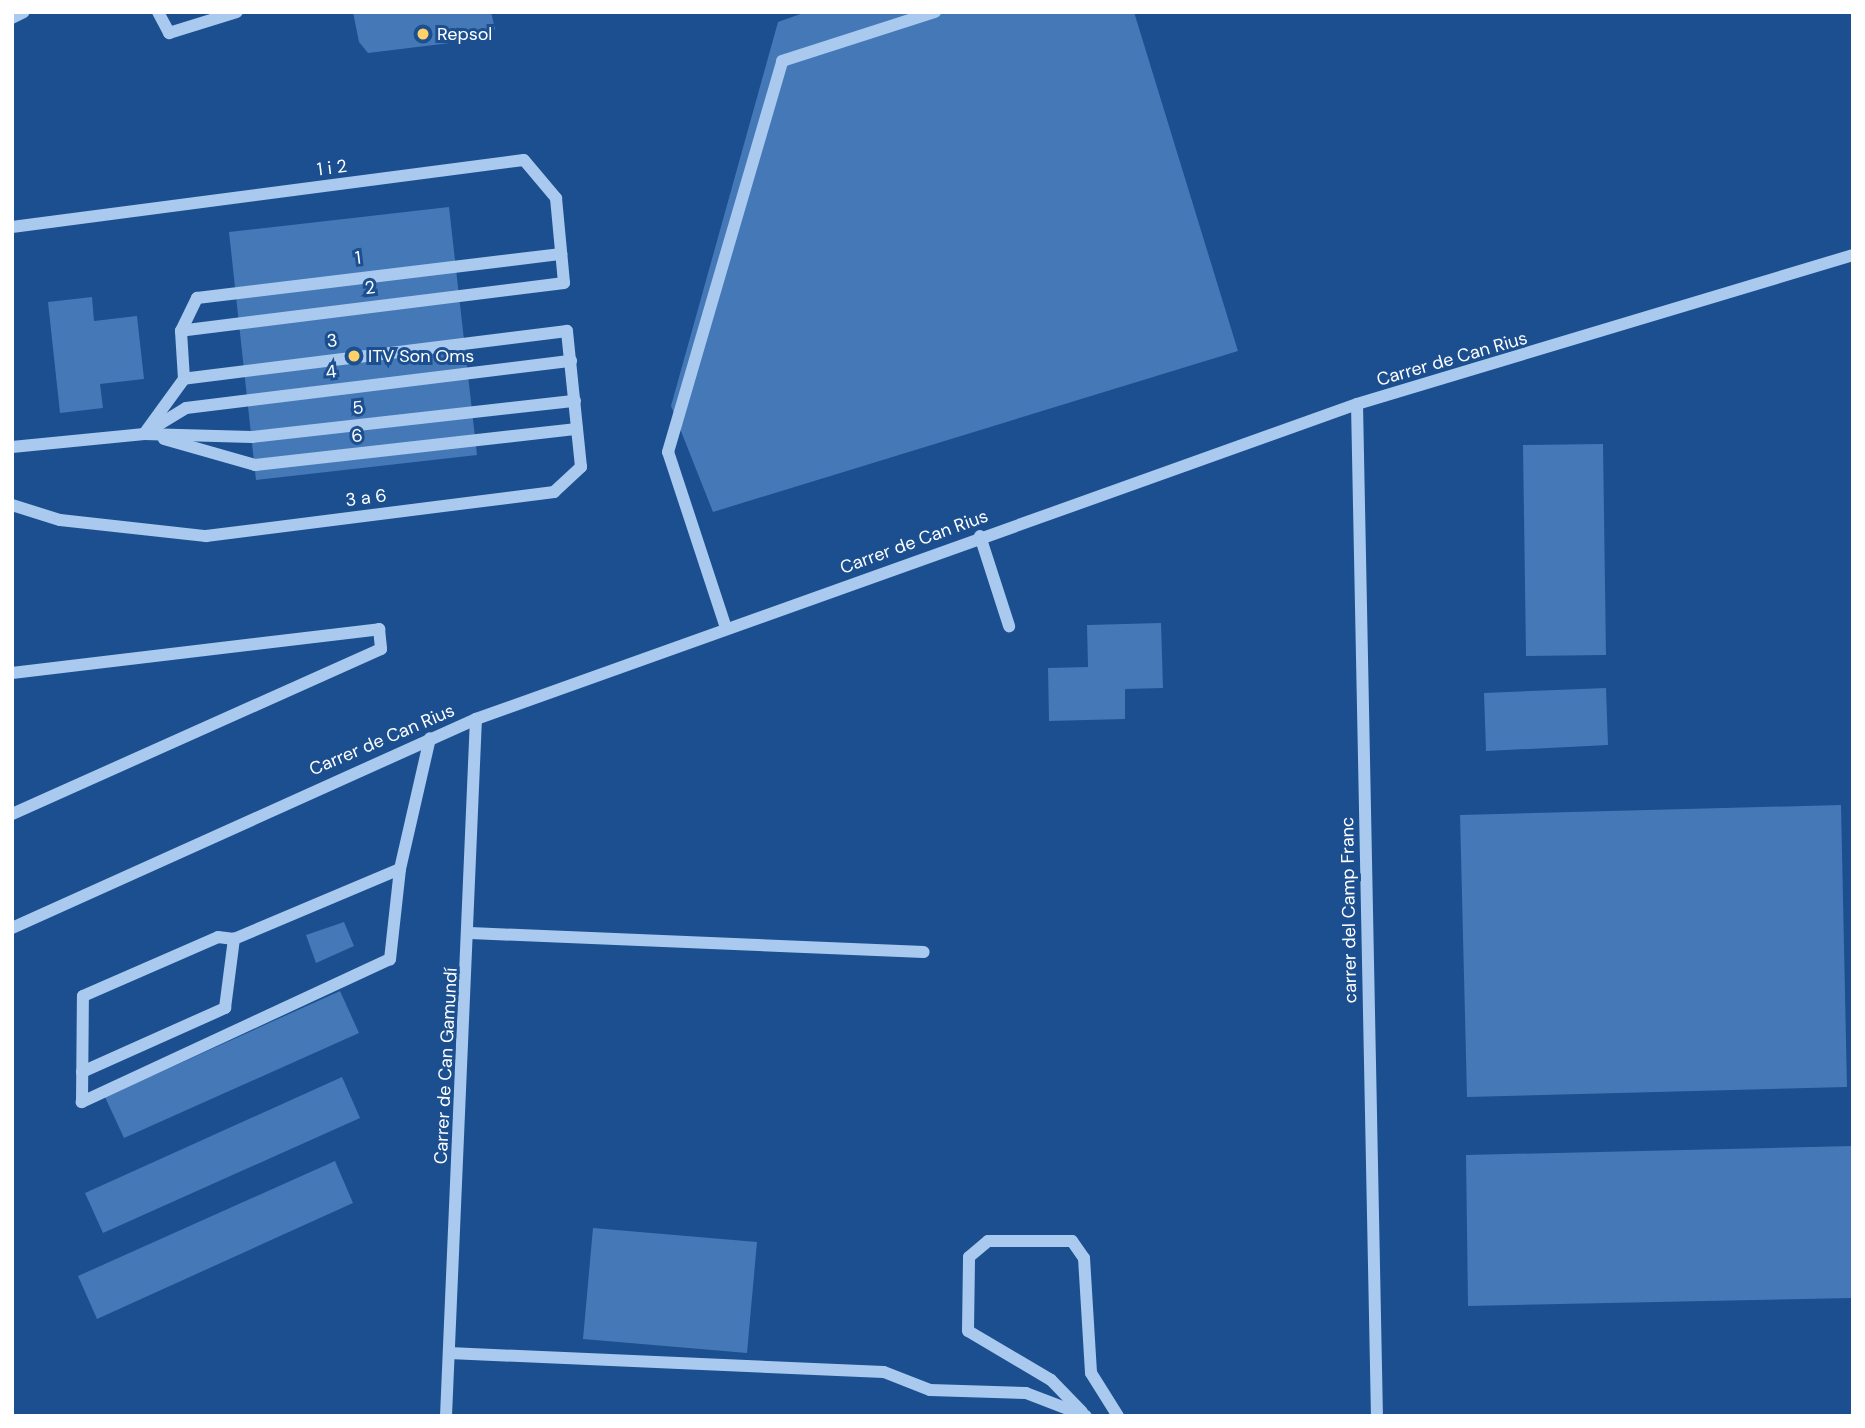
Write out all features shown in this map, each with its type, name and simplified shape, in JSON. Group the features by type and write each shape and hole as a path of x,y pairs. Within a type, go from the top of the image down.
{"street":[{"path":"12,18 24,12"},
{"path":"158,12 169,33 237,12"},
{"path":"726,628 668,452 782,61 935,12"},
{"name":"1 i 2","path":"12,227 524,160 556,198 564,283"},
{"name":"1","path":"181,331 197,298 235,290 561,254"},
{"name":"Carrer de Can Rius","path":"12,928 430,737 476,719 980,536 1357,404 1853,255"},
{"name":"2","path":"181,331 564,283"},
{"path":"12,447 144,434 184,379 181,331"},
{"name":"3","path":"184,379 567,331"},
{"name":"3 a 6","path":"12,505 60,520 206,536 554,492 581,467 567,331"},
{"name":"4","path":"144,434 186,408 571,361"},
{"name":"5","path":"144,434 252,438 575,401"},
{"name":"carrer del Camp Franc","path":"1357,404 1377,1416"},
{"name":"6","path":"144,434 255,465 577,429"},
{"path":"980,536 1009,626"},
{"path":"12,673 379,629 381,649 12,814"},
{"name":"Carrer de Can Gamundí","path":"446,1416 470,933 476,719"},
{"path":"400,869 234,939 218,937 83,996 82,1102 390,959 400,869 430,737"},
{"path":"470,933 925,952"},
{"path":"82,1072 225,1008 234,939"},
{"path":"1085,1415 1051,1380 968,1331 970,1257 988,1241 1072,1241 1084,1258 1091,1373 1118,1416"},
{"path":"449,1353 884,1372 930,1390 1026,1393 1085,1415"}],"building":[{"name":"Repsol","path":"353,12 491,12 495,29 483,39 368,53 359,42"},
{"path":"806,12 1134,12 1238,351 713,512 671,406 778,22"},
{"name":"ITV Son Oms","path":"449,207 477,455 256,480 229,232"},
{"path":"92,297 94,321 137,316 144,379 100,384 103,408 60,413 48,302"},
{"path":"1603,444 1606,655 1526,656 1523,445"},
{"path":"1161,623 1163,688 1125,689 1125,719 1049,721 1048,668 1088,667 1087,625"},
{"path":"1606,688 1608,745 1486,751 1484,693"},
{"path":"1841,805 1847,1087 1467,1097 1460,815"},
{"path":"344,922 354,946 316,963 306,935"},
{"path":"340,991 359,1033 124,1138 105,1097"},
{"path":"342,1077 360,1118 103,1233 85,1193"},
{"path":"1853,1146 1853,1298 1468,1306 1466,1155"},
{"path":"335,1161 353,1203 97,1319 78,1276"},
{"path":"593,1228 757,1242 747,1353 583,1339"}],"place":[{"name":"Repsol","path":"423,34"},
{"name":"ITV Son Oms","path":"354,356"}]}
